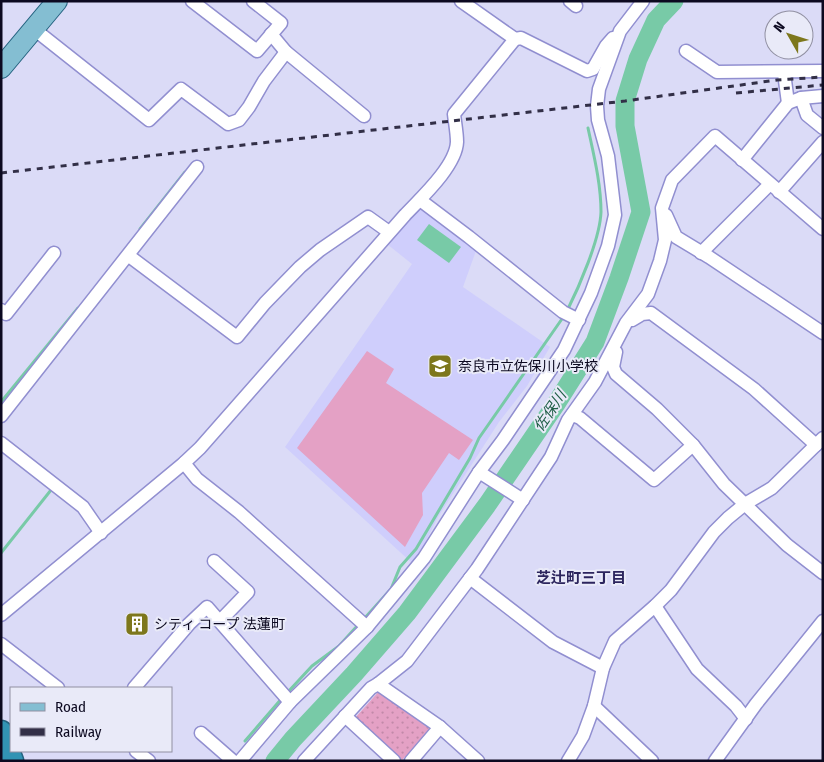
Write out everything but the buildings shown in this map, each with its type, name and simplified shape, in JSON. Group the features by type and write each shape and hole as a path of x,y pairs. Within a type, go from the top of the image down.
{"highway":[{"path":"1,732 12,761"}],"main road":[{"path":"1,68 57,1"}],"street":[{"path":"192,1 257,51 281,23 252,1"},
{"path":"461,1 515,39"},
{"path":"1,615 184,463 232,412 389,232 420,200 450,163 457,144 454,114 515,39 521,38 587,72 591,71 606,46 643,1"},
{"path":"34,29 149,120 182,90 228,124 239,120 286,52"},
{"path":"240,761 290,702 367,627 424,558 564,350 591,293 608,246 615,215 608,156 596,106 599,89 620,31"},
{"path":"271,34 286,52 364,116"},
{"path":"686,51 718,72 823,72"},
{"path":"784,73 788,103"},
{"path":"742,160 788,103 801,98 823,96"},
{"path":"801,98 807,115 823,128"},
{"path":"304,761 371,688 407,661 470,578 519,498 551,457 572,415 595,382 626,323 648,294 660,261 665,240 662,208 672,180 714,136 823,229"},
{"path":"701,253 823,142"},
{"path":"1,416 129,256 197,167"},
{"path":"420,200 563,312 579,320"},
{"path":"662,208 669,219 676,238 709,257 823,333"},
{"path":"129,256 237,338 285,280 320,250 368,217 389,232"},
{"path":"1,310 6,314 54,253"},
{"path":"568,761 583,736 594,706 603,668 615,641 671,590 714,532 728,518 746,504 772,488 819,441 754,389 651,312 642,314 626,323 613,361 616,374 657,409 694,446 724,484 746,504 787,545 823,573"},
{"path":"572,415 580,418 654,480 694,446"},
{"path":"1,443 83,507 101,533"},
{"path":"184,463 196,480 239,512 367,627"},
{"path":"481,473 519,498"},
{"path":"214,561 248,592 220,621"},
{"path":"470,578 553,642 603,668"},
{"path":"655,606 698,670 736,706 746,719"},
{"path":"135,687 189,624 207,607 290,702"},
{"path":"715,761 823,621"},
{"path":"1,644 6,653 57,687"},
{"path":"378,684 440,727 478,761"},
{"path":"594,706 652,761"},
{"path":"345,716 394,761"},
{"path":"411,761 440,727"},
{"path":"201,733 232,761"},
{"path":"137,752 149,761"}],"shaded area":[{"name":"奈良市立佐保川小学校","path":"420,205 477,248 463,287 550,347 527,386 499,422 438,517 424,545 412,563 285,447 412,264 387,244"},
{"path":"429,224 461,247 449,263 417,240"},
{"path":"367,351 394,369 386,383 473,440 459,460 449,453 422,493 423,515 405,547 297,448"},
{"path":"380,690 435,727 402,760 355,718"}],"waterway":[{"name":"佐保川","path":"275,761 407,613 487,505 556,404 595,342 641,212 625,126 625,101 638,59 656,20 674,1"},
{"path":"567,311 588,263 600,223 600,191 588,128"},
{"path":"140,229 185,172"},
{"path":"1,402 78,308"},
{"path":"363,620 391,589 400,567 416,549 470,458 479,438 564,316"},
{"path":"1,553 51,490"},
{"path":"287,693 312,666 339,646 358,625"},
{"path":"245,741 283,697"}],"railway":[{"path":"1,173 625,101 777,80 823,77"},
{"path":"736,93 823,85"}],"place":[{"name":"奈良市立佐保川小学校","path":"440,366"},
{"name":"シティ コープ 法蓮町","path":"137,624"}],"district":[{"name":"芝辻町三丁目","path":"581,578"}]}
